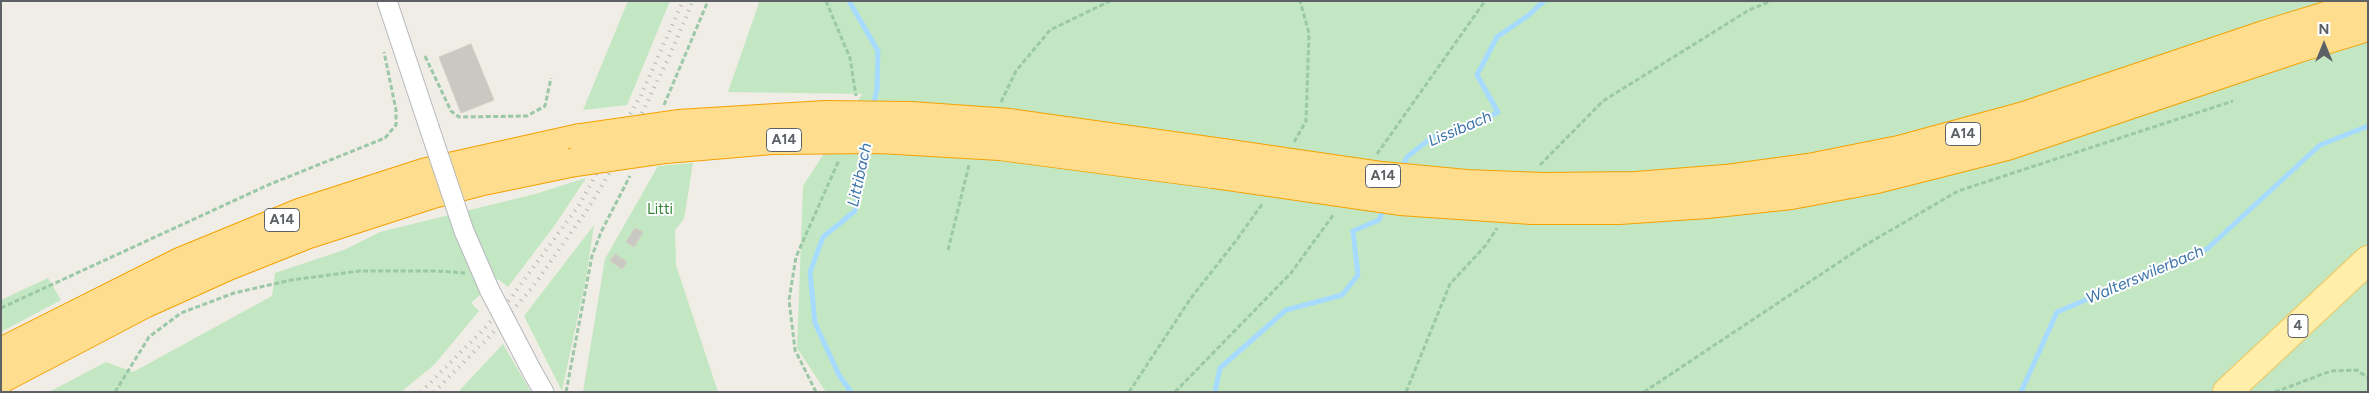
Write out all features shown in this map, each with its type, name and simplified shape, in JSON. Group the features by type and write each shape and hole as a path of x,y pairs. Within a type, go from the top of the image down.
{"highway":[{"name":"A14","path":"1,352 180,262 302,212 423,173 580,138 678,124 817,115 911,116 1005,134 1218,164 1400,200 1537,199 1636,186 1726,179 1814,167 1899,150 2032,113 2264,35 2368,3"},
{"name":"A14","path":"1537,199 1619,210 1707,204 1791,195 1877,179 2016,143 2299,48 2368,27"},
{"name":"A14","path":"1,378 162,296 306,235 433,194 483,181 570,163 666,149 772,140 880,139 1005,134"}],"main road":[{"name":"4","path":"2227,392 2368,260"}],"street":[{"path":"387,1 464,231 487,283 544,392"}],"path":[{"path":"664,106 708,1"},
{"path":"826,1 850,58 856,94 854,103"},
{"path":"1292,145 1306,121 1309,33 1300,1"},
{"path":"1,308 268,185 385,138 396,125 396,110 381,38 393,22"},
{"path":"422,51 451,111 460,117 527,116 544,106 551,78"},
{"path":"1644,392 1862,247 1958,191 2233,101"},
{"path":"816,392 795,350 789,300 796,258 840,154"},
{"path":"566,392 592,256 601,232 634,169"},
{"path":"1129,392 1191,298 1235,242 1266,196"},
{"path":"115,392 150,337 181,313 234,293 291,280 360,271 438,271 487,283"},
{"path":"2275,392 2331,370 2357,370 2368,378"}],"green space":[{"path":"628,1 670,1 627,105 583,110"},
{"path":"755,1 2368,1 2368,392 826,392 797,348 803,186 862,94 728,92 759,3"},
{"name":"Litti","path":"693,163 684,219 675,230 676,265 718,392 583,392 605,259 658,166"},
{"path":"586,178 555,225 508,287 498,279 471,303 479,311 434,365 401,392 49,392 106,362 133,372 272,296 275,273 344,250 380,232 535,194"},
{"path":"594,225 586,278 562,391 524,316"},
{"path":"48,278 61,300 1,332 1,300"},
{"path":"503,344 531,392 458,392"}],"building":[{"path":"471,44 494,100 461,113 439,57"},
{"path":"635,228 643,232 634,247 626,242"},
{"path":"615,254 627,262 622,269 610,261"}],"waterway":[{"name":"Littibach","path":"849,1 878,51 877,89 873,107"},
{"name":"Lissibach","path":"1401,170 1407,157 1431,138 1478,123 1498,112 1477,75 1497,37 1529,15 1544,1"},
{"name":"Walterswilerbach","path":"2021,392 2057,312 2207,249 2320,145 2368,126"},
{"name":"Littibach","path":"851,392 839,375 815,323 810,272 823,237 855,211 866,148"},
{"name":"Lissibach","path":"1215,392 1220,368 1286,310 1342,295 1358,275 1353,231 1379,220 1384,207"}],"railway":[{"path":"421,392 484,329 511,298 579,205 641,95 683,1"},
{"path":"434,392 489,337 532,288 587,210 628,142 668,59 693,1"}]}
